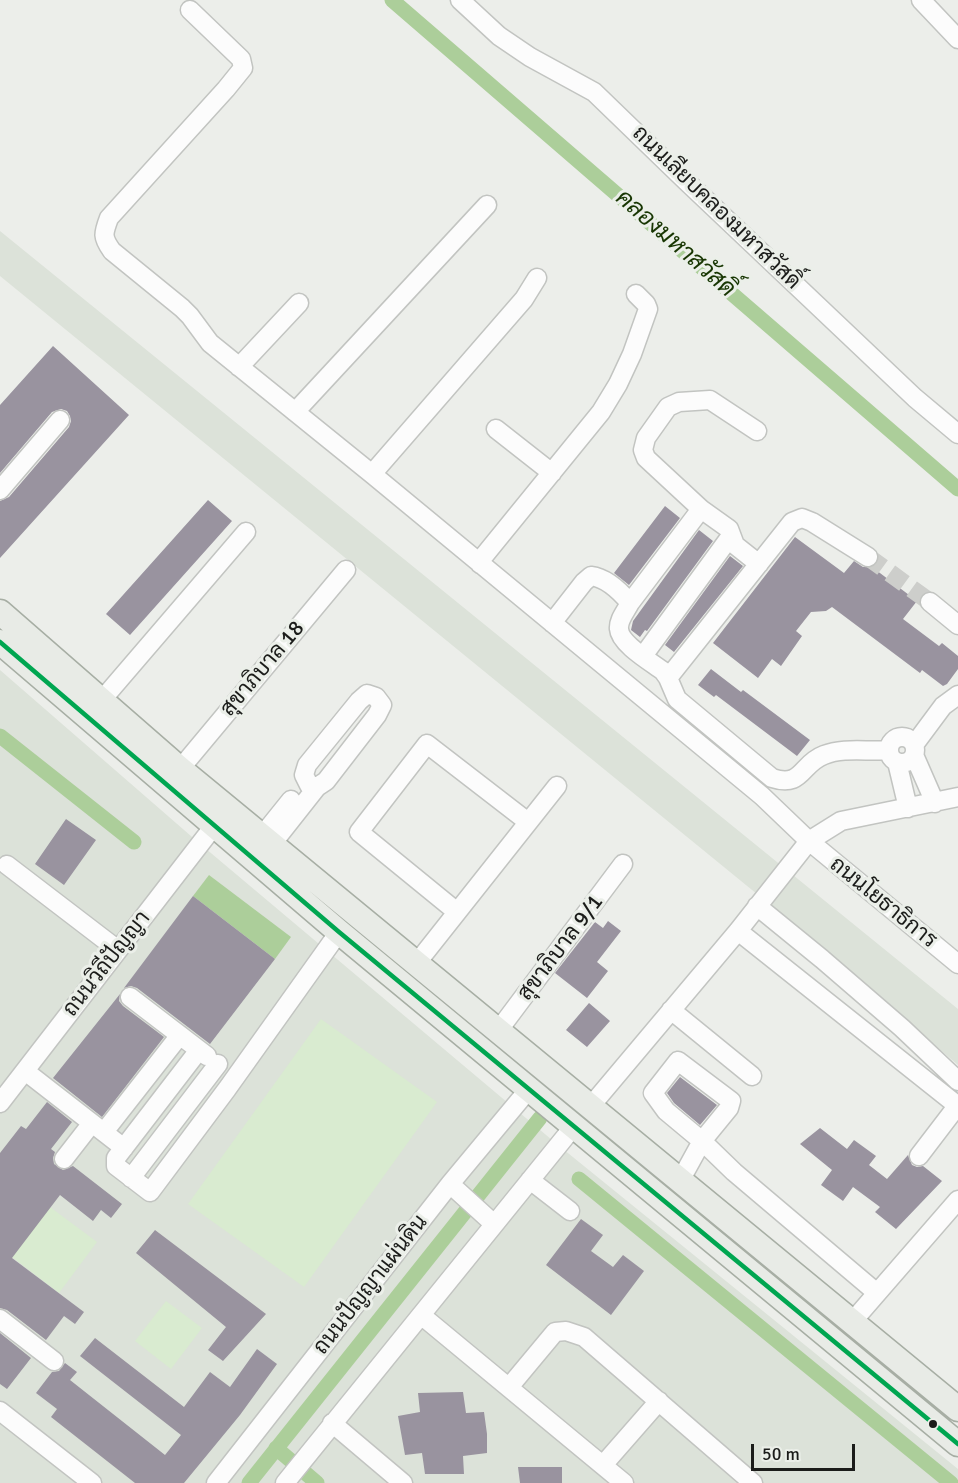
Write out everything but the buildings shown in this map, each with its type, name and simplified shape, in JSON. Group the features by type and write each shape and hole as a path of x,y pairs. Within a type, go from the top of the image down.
{"main road":[{"path":"0,612 180,769 958,1409"},
{"path":"0,642 339,932 958,1444"},
{"path":"574,1126 590,1107"},
{"path":"835,1343 852,1322"}],"street":[{"name":"ถนนเลียบคลองมหาสวัสดิ์","path":"460,0 514,47 594,92 915,398 958,434"},
{"path":"921,0 958,39"},
{"name":"ถนนโยธาธิการ","path":"190,10 241,59 243,68 109,218 103,233 112,251 182,308 210,343 762,796 809,841 958,964"},
{"path":"295,412 487,205"},
{"path":"372,474 524,299 537,278"},
{"path":"480,564 483,557 601,412 627,364 648,309 636,294"},
{"path":"239,367 299,303"},
{"path":"757,431 710,400 679,402 669,407 646,438 643,450 646,458 701,509 729,529 730,537 735,545 759,564"},
{"path":"0,490 60,420"},
{"path":"496,429 552,472"},
{"path":"701,509 619,621 618,630 622,640 663,671 677,699 772,778 784,782 797,778 809,764 821,756 838,750 904,753"},
{"path":"668,678 792,522 802,518 812,522 868,557"},
{"path":"101,701 246,532"},
{"path":"643,656 730,537"},
{"name":"สุขาภิบาล 18","path":"180,769 346,570"},
{"path":"552,623 591,576 601,578 624,595 630,603"},
{"path":"930,602 958,625"},
{"path":"267,840 312,784 326,781 377,715 382,705 376,696 367,694 359,701 307,765 304,775 312,784"},
{"path":"908,808 904,753 943,706 958,695"},
{"path":"457,912 359,832 427,744 528,822"},
{"path":"904,753 935,803"},
{"path":"416,964 557,786"},
{"path":"590,1107 738,931 809,841 841,821 958,797"},
{"name":"ถนนวิถีปัญญา","path":"0,1103 213,826"},
{"name":"สุขาภิบาล 9/1","path":"498,1032 623,864"},
{"path":"8,865 118,950"},
{"path":"757,906 862,994 958,1081"},
{"path":"738,931 958,1106 919,1156"},
{"path":"199,1050 116,1158 115,1164 150,1192 339,932"},
{"path":"845,1016 862,994"},
{"path":"130,997 235,1076"},
{"path":"671,1010 752,1076"},
{"path":"64,1159 98,1128 180,1035"},
{"path":"131,1178 218,1064"},
{"path":"25,1071 124,1148"},
{"name":"ถนนปัญญาแผ่นดิน","path":"216,1483 450,1184 529,1089"},
{"path":"285,1483 574,1126"},
{"path":"680,1181 702,1141 734,1172 877,1293"},
{"path":"530,1180 570,1211"},
{"path":"450,1184 494,1224"},
{"path":"852,1322 958,1200"},
{"path":"422,1315 624,1483"},
{"path":"0,1319 54,1361"},
{"path":"510,1386 555,1332 566,1330 584,1336 753,1483"},
{"path":"603,1465 659,1401"},
{"path":"0,1412 92,1483"},
{"path":"332,1423 403,1483"}],"shaded area":[{"path":"0,231 958,1009 958,1065 779,912 0,276"},
{"path":"0,670 199,843 558,1145 958,1469 958,1483 0,1483"},
{"path":"209,875 291,937 275,959 193,896"},
{"path":"321,1019 437,1102 304,1287 188,1204"},
{"path":"50,1207 97,1242 59,1293 12,1257"},
{"path":"166,1301 202,1328 171,1369 135,1341"}],"waterway":[{"name":"คลองมหาสวัสดิ์","path":"392,0 958,489"},
{"path":"0,736 134,842"},
{"path":"249,1483 540,1118"},
{"path":"579,1179 951,1483"},
{"path":"276,1448 317,1483"}],"tunnel":[{"path":"868,557 930,602"}],"transit line":[{"path":"0,642 339,932 958,1444"}]}
